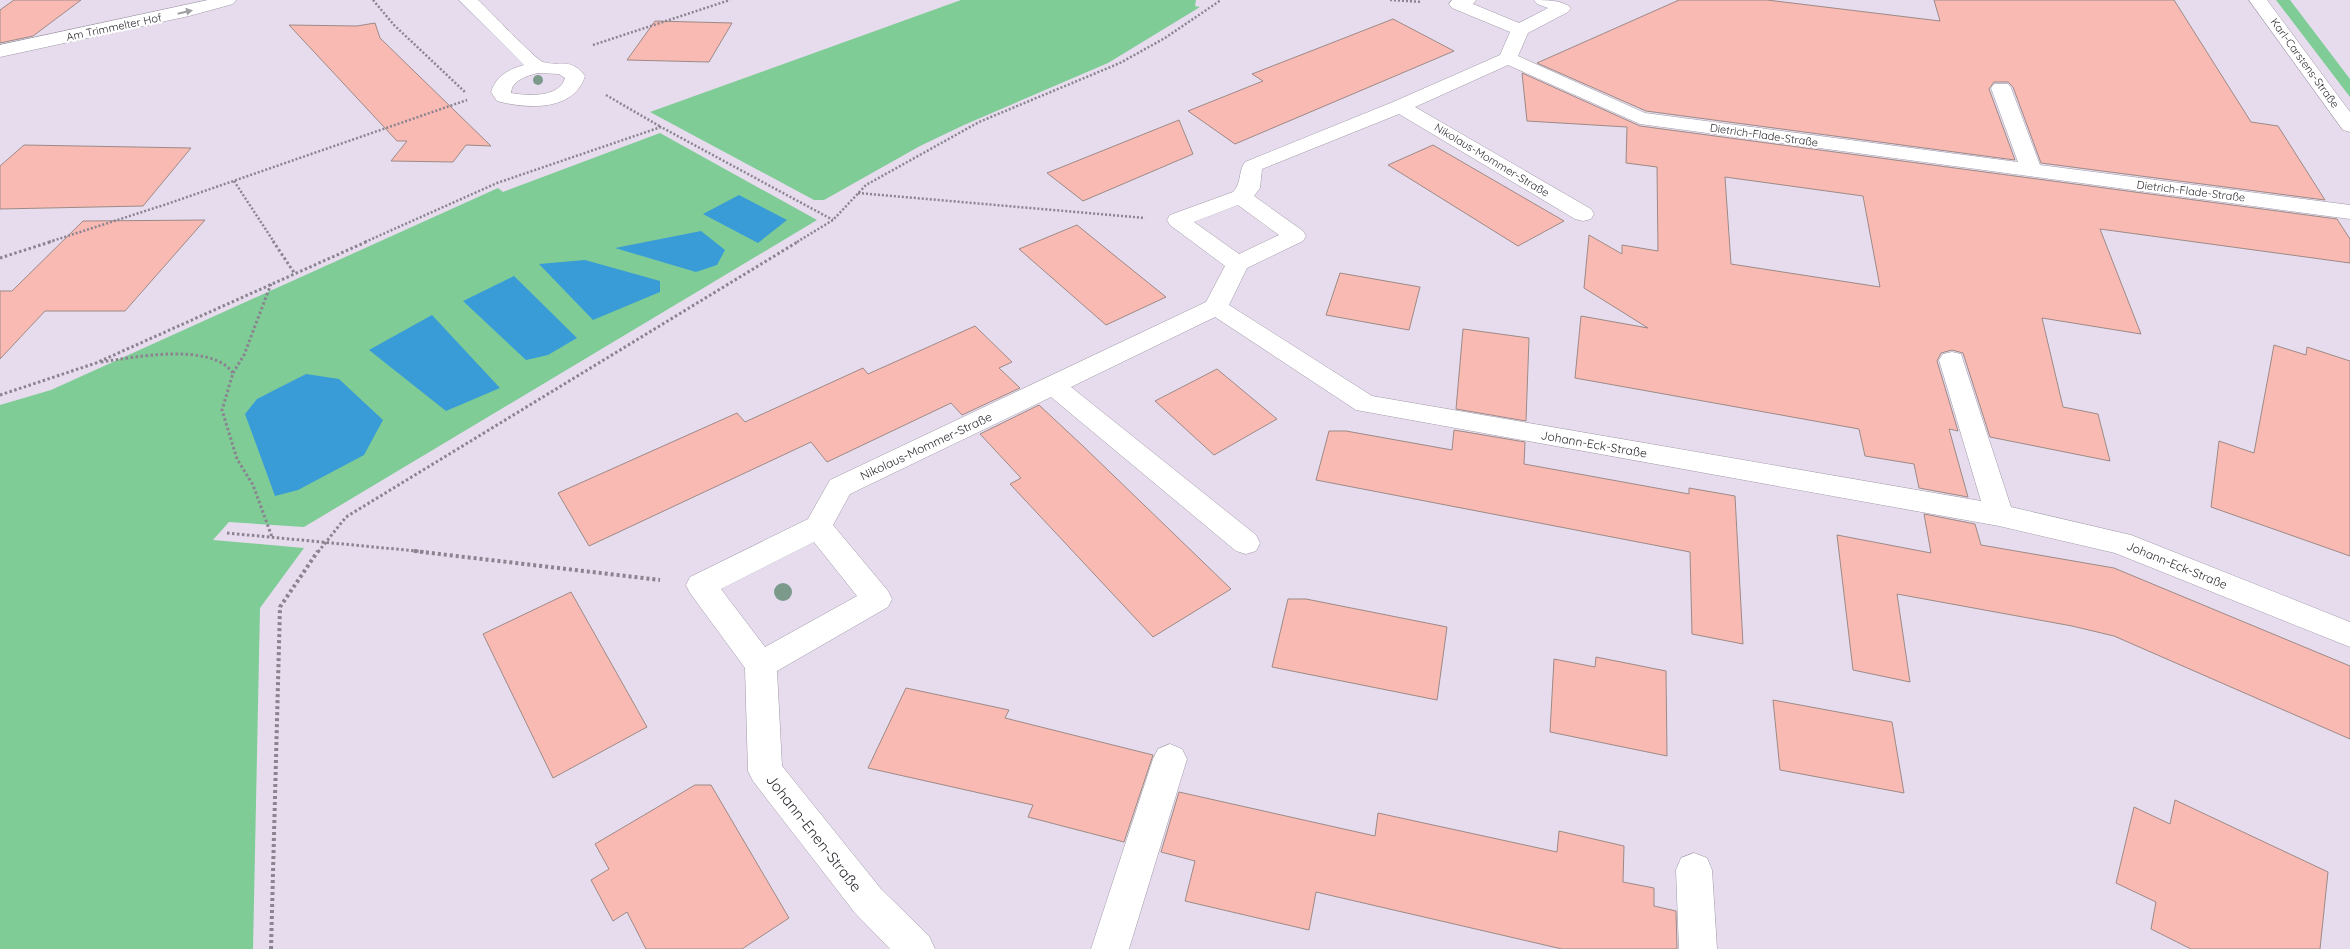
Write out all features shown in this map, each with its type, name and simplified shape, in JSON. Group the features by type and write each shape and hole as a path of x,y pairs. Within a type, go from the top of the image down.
{"street":[{"name":"Am Trimmelter Hof","path":"0,51 148,9 169,0"},
{"name":"Am Trimmelter Hof","path":"148,9 227,0"},
{"path":"468,0 544,67"},
{"path":"1467,0 1458,4 1520,30"},
{"path":"1178,220 1240,197 1249,188 1252,166 1400,106 1508,58 1520,30 1562,8 1543,0"},
{"name":"Karl-Carstens-Straße","path":"2258,0 2350,126"},
{"name":"Dietrich-Flade-Straße","path":"1508,58 1640,118 2350,212"},
{"path":"544,67 564,68 575,76 575,82 571,88 549,99 525,101 504,97 502,92 504,83 518,74 544,67"},
{"path":"2001,88 2032,171"},
{"name":"Nikolaus-Mommer-Straße","path":"1400,106 1583,214"},
{"path":"1216,307 1237,264 1295,236 1240,197"},
{"path":"1178,220 1237,264"},
{"name":"Nikolaus-Mommer-Straße","path":"818,527 840,487 1216,307"},
{"name":"Johann-Eck-Straße","path":"1216,307 1365,404 1999,514 2121,543 2350,634"},
{"path":"1952,360 1999,514"},
{"path":"1054,386 1246,544"},
{"path":"818,527 877,599 761,665 701,585 818,527"},
{"name":"Johann-Enen-Straße","path":"761,665 765,771 868,901 916,949"},
{"path":"1110,949 1170,759"},
{"path":"1694,870 1698,949"}],"path":[{"path":"0,258 471,98 394,25 382,8 373,0"},
{"path":"544,67 569,53 730,0"},
{"path":"271,949 280,607 325,542 346,516 833,220 866,185 979,122 1068,87 1120,63 1165,38 1221,0"},
{"path":"575,76 661,127 833,220"},
{"path":"0,394 96,363 497,183 661,127"},
{"path":"234,180 294,274"},
{"path":"858,194 1178,220"},
{"path":"271,284 244,355 233,373 222,410 237,459 252,485 272,537"},
{"path":"96,363 152,355 190,356 207,358 226,364 233,373"},
{"path":"227,533 325,542 701,585"}],"green space":[{"path":"961,0 1196,0 1195,6 1200,7 1108,63 920,146 824,200 814,200 650,112"},
{"path":"2276,0 2290,0 2350,79 2350,97"},
{"path":"660,133 817,220 304,527 229,522 213,540 304,548 260,608 253,949 0,949 0,405 51,390 498,188 503,192"}],"water":[{"path":"739,195 787,220 758,243 703,214"},
{"path":"701,231 725,250 717,265 696,272 615,248"},
{"path":"585,260 660,281 660,292 593,320 539,264"},
{"path":"514,276 577,338 548,355 526,360 463,301"},
{"path":"432,315 500,388 446,411 369,350"},
{"path":"306,374 339,379 383,420 364,455 298,490 275,496 245,414 257,399"}],"building":[{"path":"14,0 81,0 33,36 0,43 0,10"},
{"path":"1679,0 1767,0 1940,21 1934,0 2174,0 2251,122 2278,126 2325,200 2041,163 2013,87 2008,82 1994,82 1989,89 2015,160 1646,111 1537,63"},
{"path":"1393,19 1454,51 1235,144 1188,111 1263,81 1252,74"},
{"path":"655,21 732,23 709,62 627,60"},
{"path":"375,23 380,38 491,146 466,145 453,162 391,161 407,141 397,141 289,25 357,26"},
{"path":"1522,73 1640,126 2337,219 2350,239 2350,263 2100,229 2141,334 2042,318 2063,407 2098,414 2110,461 1990,437 1963,353 1952,350 1941,353 1937,361 1958,431 1949,429 1968,497 1919,488 1914,464 1865,456 1859,429 1575,378 1581,316 1648,328 1584,288 1589,235 1622,254 1622,245 1658,251 1657,167 1626,163 1627,127 1527,121","holes":["1725,177 1863,196 1880,287 1731,264"]},
{"path":"1179,120 1193,154 1083,201 1047,173"},
{"path":"24,145 191,148 143,206 0,209 0,166"},
{"path":"1433,145 1564,221 1518,246 1388,165"},
{"path":"205,220 125,311 45,311 0,359 0,291 12,291 83,221"},
{"path":"1077,225 1166,297 1106,325 1019,249"},
{"path":"1340,273 1420,287 1409,330 1326,315"},
{"path":"975,326 1012,362 999,368 1020,388 962,415 951,403 827,462 811,442 589,546 558,493 737,413 745,422 863,368 868,374"},
{"path":"1463,329 1529,338 1526,421 1456,409"},
{"path":"2274,345 2306,355 2307,347 2350,361 2350,556 2211,507 2219,441 2254,453"},
{"path":"1217,369 1277,419 1214,455 1155,401"},
{"path":"1039,405 1231,589 1153,637 1010,484 1021,478 980,434"},
{"path":"1454,430 1525,442 1524,464 1689,494 1689,488 1735,496 1743,644 1692,634 1690,552 1316,480 1329,431 1346,431 1452,450"},
{"path":"1924,514 1975,524 1981,545 2114,568 2350,666 2350,739 2114,636 2072,626 1897,594 1910,682 1853,670 1837,535 1931,553"},
{"path":"571,592 647,727 553,778 483,634"},
{"path":"1288,599 1306,599 1447,627 1437,700 1272,667"},
{"path":"1596,657 1666,671 1667,756 1550,732 1554,659 1595,667"},
{"path":"906,688 1009,710 1005,718 1153,755 1124,842 1028,817 1033,805 868,768"},
{"path":"1773,700 1892,722 1904,793 1780,770"},
{"path":"695,785 711,785 789,918 742,949 646,949 627,912 613,921 591,880 609,869 595,844"},
{"path":"1179,792 1375,836 1378,813 1557,852 1559,831 1624,846 1623,882 1654,888 1654,906 1676,911 1677,949 1562,949 1316,892 1309,930 1185,901 1195,861 1161,852"},
{"path":"2175,800 2328,872 2320,949 2191,949 2151,929 2156,902 2116,883 2134,807 2170,824"}]}
